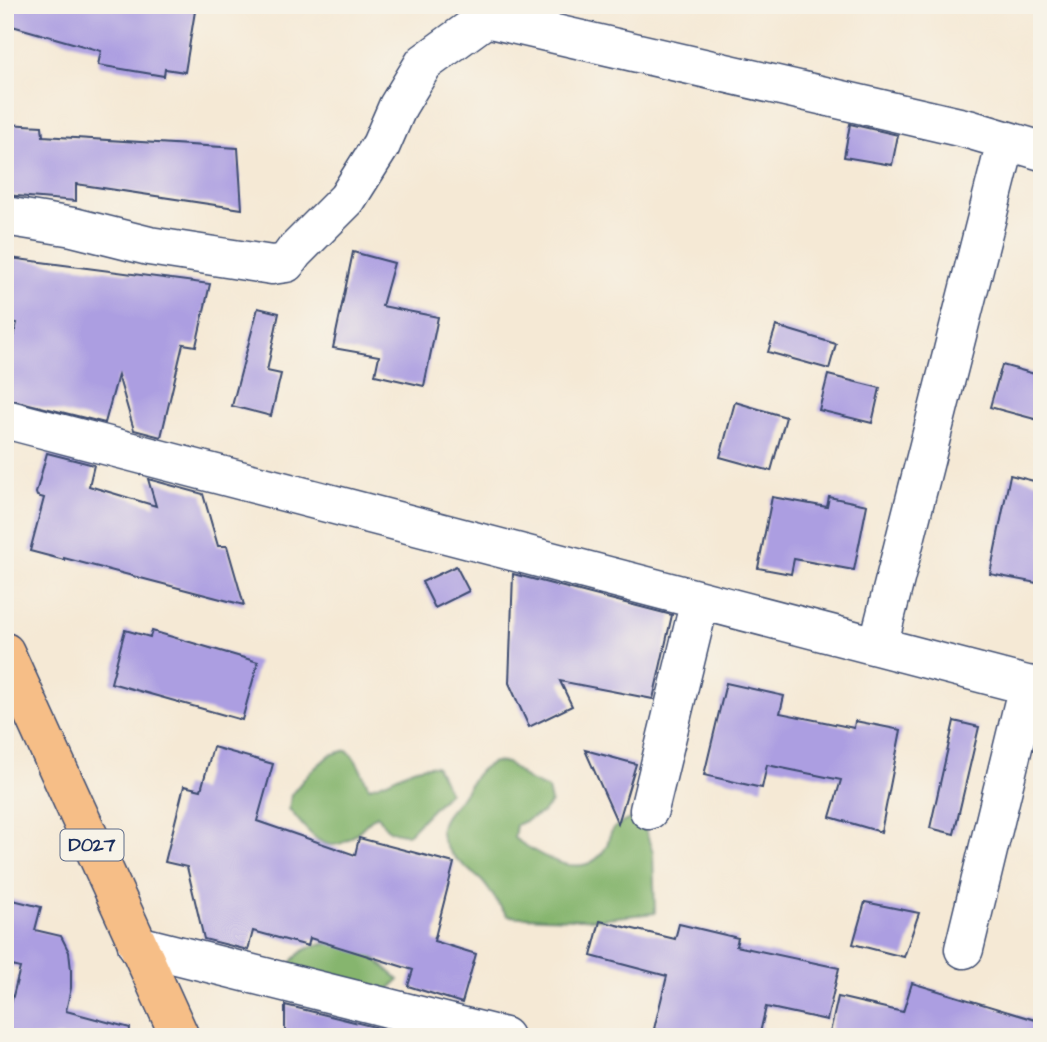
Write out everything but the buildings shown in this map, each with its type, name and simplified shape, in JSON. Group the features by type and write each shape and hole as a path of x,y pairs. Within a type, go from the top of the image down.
{"main road":[{"name":"D027","path":"5,653 180,1037"}],"street":[{"path":"5,216 73,227 149,246 272,265 286,263 347,200 381,145 398,106 424,63 486,18 968,129 1024,146 878,646"},
{"path":"5,419 1035,687 964,949"},
{"path":"649,810 700,600"},
{"path":"137,945 505,1037"}],"green space":[{"path":"347,750 369,787 418,767 436,766 449,792 408,834 390,830 377,815 346,841 337,845 321,842 289,809 291,795 308,774 330,755"},
{"path":"494,762 507,763 528,780 548,789 551,803 542,813 516,825 514,838 550,859 576,866 588,864 598,857 608,844 611,832 618,825 631,819 644,826 653,853 655,913 601,919 508,916 482,881 449,851 441,835 442,823 447,815 479,772"},
{"path":"336,942 364,949 399,980 378,999 289,966 298,955 309,948"}]}
